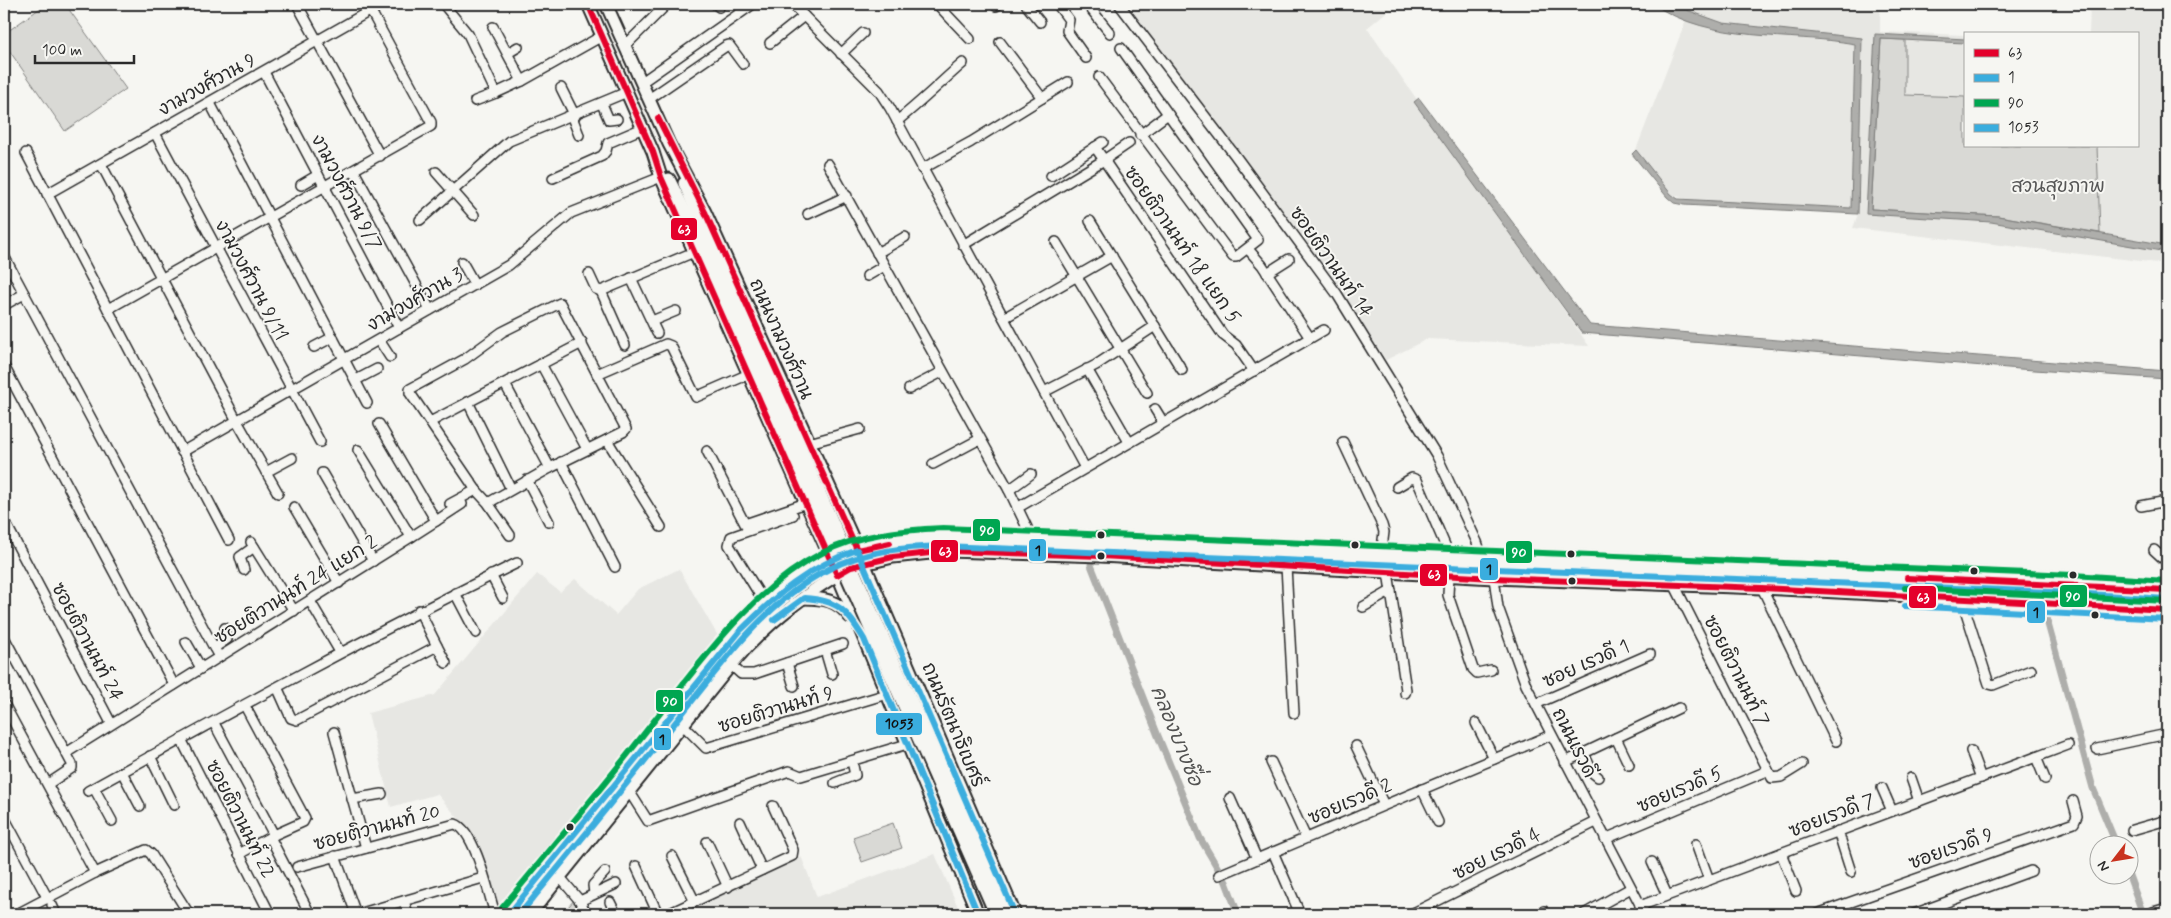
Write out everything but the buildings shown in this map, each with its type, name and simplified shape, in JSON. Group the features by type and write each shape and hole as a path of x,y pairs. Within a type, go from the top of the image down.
{"main road":[{"path":"588,4 653,152 699,229"},
{"name":"ถนนงามวงศ์วาน","path":"606,4 669,144 699,229"},
{"name":"ถนนงามวงศ์วาน","path":"669,144 699,199 855,550"},
{"path":"653,152 661,177 806,504 843,571 864,639 978,914"},
{"name":"ถนนรัตนาธิเบศร์","path":"699,229 995,906 1005,914"},
{"path":"827,484 824,504 835,557"},
{"path":"509,914 714,661 766,605 813,568 855,550 917,538 1033,540 2167,590"},
{"path":"843,571 855,550"},
{"name":"ถนนรัตนาธิเบศร์","path":"855,550 864,563 916,680 1015,914"},
{"path":"530,914 731,665 762,631 804,598 843,571 864,563 936,551 1101,556 1449,576 1762,588 2167,610"},
{"path":"1499,578 1514,562"},
{"path":"843,571 851,576 874,628 870,654"},
{"path":"1896,577 1896,596"},
{"path":"804,598 821,598 840,604 864,639"},
{"path":"886,693 886,680 893,672 904,671 916,680"},
{"path":"647,745 658,755"}],"street":[{"path":"297,4 380,156"},
{"name":"งามวงศ์วาน 9","path":"47,194 210,104 317,41 369,7 382,4"},
{"path":"625,46 667,4"},
{"path":"642,82 754,4"},
{"path":"792,4 879,91 1085,468"},
{"path":"1028,4 1040,22"},
{"path":"1057,4 1069,20 1066,31 1086,58"},
{"path":"1087,4 1110,33"},
{"name":"ซอยติวานนท์ 14","path":"1119,4 1240,162 1337,294 1437,456 1477,542 1483,560"},
{"path":"444,5 468,34 496,93"},
{"path":"943,5 970,39"},
{"path":"108,310 431,126 431,122 369,7"},
{"path":"770,43 804,16"},
{"path":"493,27 522,82"},
{"path":"841,54 863,33"},
{"path":"475,101 522,82 602,36"},
{"path":"1000,42 1042,98"},
{"path":"649,99 726,46 730,45 732,47 743,64"},
{"path":"508,53 518,47"},
{"path":"1099,77 1140,135 1233,257 1258,240 1258,237 1121,48"},
{"path":"897,121 925,100 937,86 963,63"},
{"name":"งามวงศ์วาน 9/7","path":"264,72 399,328"},
{"path":"922,169 972,142 1068,82"},
{"path":"561,88 579,135"},
{"path":"420,220 506,144 525,133 573,116 627,92"},
{"path":"210,104 368,403"},
{"path":"602,104 610,120 617,119"},
{"path":"1140,135 1168,114"},
{"path":"553,178 602,156 611,141 642,128"},
{"name":"งามวงศ์วาน 9/11","path":"155,133 320,442"},
{"path":"963,245 1104,160 1129,142"},
{"name":"ซอยติวานนท์ 18 แยก 5","path":"1051,176 1099,145 1104,160 1223,336 1236,344 1254,370"},
{"path":"26,153 229,540"},
{"path":"101,164 237,421 278,493"},
{"path":"828,164 1009,490 1033,540"},
{"path":"354,171 430,310"},
{"path":"436,172 474,215"},
{"path":"302,185 318,175"},
{"name":"งามวงศ์วาน 3","path":"182,452 509,265 571,213 661,177"},
{"path":"808,214 846,196"},
{"path":"1090,221 1182,370"},
{"path":"877,253 905,237"},
{"path":"1056,242 1147,393"},
{"path":"1248,248 1310,338"},
{"path":"601,291 694,252"},
{"path":"4,256 219,656"},
{"path":"1004,318 1112,256"},
{"path":"1267,273 1289,259"},
{"path":"462,262 475,285"},
{"path":"867,276 884,266"},
{"path":"589,274 596,289 601,291 625,345"},
{"path":"632,278 657,333"},
{"path":"6,304 24,294"},
{"path":"488,503 527,480 626,429 562,305 556,303 502,332 465,359 414,385 410,389 410,393 476,490 488,503 510,535"},
{"path":"652,321 676,311"},
{"path":"1044,392 1087,369 1155,326"},
{"path":"1017,508 1324,330"},
{"path":"314,347 333,337"},
{"path":"379,340 390,357"},
{"path":"430,422 582,343"},
{"path":"598,374 666,344 671,346 696,397 749,374"},
{"path":"541,364 587,449"},
{"path":"4,366 174,685"},
{"path":"356,380 377,369"},
{"path":"1087,369 1129,442"},
{"path":"909,390 942,372"},
{"path":"505,384 550,468"},
{"path":"468,402 511,489"},
{"path":"1154,409 1163,422"},
{"path":"378,424 436,521"},
{"path":"809,443 860,428"},
{"path":"933,464 980,438"},
{"path":"607,440 660,527"},
{"path":"1344,442 1382,525 1381,556"},
{"path":"358,450 411,537"},
{"path":"708,451 745,524 806,504"},
{"path":"266,472 292,458"},
{"path":"561,462 615,567"},
{"path":"322,473 373,561"},
{"path":"1009,490 1031,474"},
{"path":"1397,487 1412,478 1417,480 1451,559"},
{"path":"527,480 549,522"},
{"path":"450,504 476,490"},
{"path":"2141,506 2167,501"},
{"name":"ซอยติวานนท์ 24 แยก 2","path":"111,724 339,583 462,504"},
{"path":"294,507 339,583"},
{"path":"766,605 729,545 731,536 793,515"},
{"name":"ซอยติวานนท์ 24","path":"4,520 111,724 66,753"},
{"path":"244,570 240,557 253,545 294,611"},
{"path":"2154,550 2167,562"},
{"path":"112,821 91,790 340,652 419,610 517,562"},
{"path":"1286,566 1294,713"},
{"path":"1388,572 1405,693"},
{"path":"491,575 503,598"},
{"path":"1449,576 1448,595 1473,669 1477,673 1491,670"},
{"name":"ถนนเรวดี","path":"1499,578 1498,607 1526,684 1645,914"},
{"name":"ซอยติวานนท์ 7","path":"1674,586 1767,771"},
{"path":"1762,588 1836,741"},
{"path":"1363,606 1391,591"},
{"path":"455,593 476,633"},
{"path":"1962,600 1989,684 1993,685 2031,670"},
{"path":"310,601 340,652"},
{"path":"419,610 446,663"},
{"path":"214,648 227,639 225,628"},
{"path":"4,638 72,762 72,768 48,784"},
{"path":"186,642 201,668"},
{"path":"731,665 747,676 843,644"},
{"path":"278,688 291,718 298,720 437,646"},
{"path":"824,650 832,674"},
{"name":"ซอย เรวดี 1","path":"1536,704 1650,654"},
{"path":"787,663 794,686"},
{"name":"ซอยติวานนท์ 9","path":"683,725 706,748 886,693"},
{"path":"4,704 96,873"},
{"path":"240,854 272,836 303,822 304,813 245,706"},
{"path":"1565,762 1679,708"},
{"path":"214,723 310,914"},
{"path":"1476,723 1494,759"},
{"path":"334,732 366,848"},
{"path":"2097,749 2167,734"},
{"name":"ซอยเรวดี 2","path":"1219,875 1551,735"},
{"path":"1616,738 1629,765"},
{"name":"ซอยติวานนท์ 22","path":"181,739 270,914"},
{"path":"629,791 648,821 792,771 802,776 907,744"},
{"name":"ซอยเรวดี 7","path":"1640,906 2068,745"},
{"path":"1356,746 1384,805"},
{"path":"1971,751 1981,778"},
{"path":"341,757 352,754"},
{"path":"1584,754 1593,773 1598,777"},
{"path":"150,756 174,805"},
{"path":"2036,757 2045,779"},
{"path":"835,782 855,775 852,761"},
{"path":"1271,762 1306,838"},
{"path":"1767,771 1775,779 1802,764"},
{"name":"ซอยเรวดี 5","path":"1606,839 1767,771"},
{"path":"122,772 140,806"},
{"path":"1911,778 1919,801"},
{"path":"1882,788 1892,811"},
{"path":"1422,789 1438,822"},
{"path":"352,799 382,794"},
{"path":"1230,798 1257,859"},
{"name":"ซอยเรวดี 9","path":"1818,914 2074,823 2077,816 2073,802"},
{"path":"668,914 790,857 793,850 772,806"},
{"path":"4,817 56,914"},
{"path":"2132,830 2167,820"},
{"path":"740,822 762,870"},
{"name":"ซอย เรวดี 4","path":"1412,914 1596,822"},
{"name":"ซอยติวานนท์ 20","path":"297,867 455,824 462,828 470,838 495,914"},
{"path":"1838,831 1851,872"},
{"path":"707,842 728,886"},
{"path":"1696,844 1709,880"},
{"path":"18,914 50,902 96,873 146,850 151,854 189,914"},
{"path":"1273,852 1300,914"},
{"path":"1781,853 1796,891"},
{"path":"335,856 357,914 483,878"},
{"path":"672,856 694,902"},
{"path":"1652,862 1667,895"},
{"path":"636,866 658,914"},
{"path":"1914,914 2031,870"},
{"path":"594,894 593,885 605,872"},
{"path":"559,876 580,901 586,914"},
{"path":"580,901 616,884"},
{"path":"1584,914 1631,888"},
{"path":"404,901 408,914"},
{"path":"610,902 616,914"},
{"path":"2153,912 2167,908"}],"shaded area":[{"path":"1126,4 1396,4 1367,28 1589,346 1427,339 1386,360 1302,235"},
{"path":"1653,4 1670,4 1723,23 1862,38 1858,214 1684,205 1674,203 1667,197 1632,154 1636,150 1671,194 1678,199 1851,208 1855,44 1725,31 1676,17"},
{"path":"1670,4 1880,4 1880,32 1964,35 1964,148 2138,148 2138,32 2089,32 2090,4 2167,4 2167,264 1853,228 1858,214 1862,38 1723,23"},
{"path":"1686,20 1719,30 1855,44 1851,208 1688,200 1671,194 1636,150"},
{"path":"1875,34 1964,39 1964,43 1881,39 1871,209 1998,216 2167,245 2167,252 1991,222 1866,214"},
{"path":"1419,98 1590,325 2167,371 2167,379 2020,369 1582,333 1414,102"},
{"path":"679,569 722,643 501,913 474,836 437,794 391,807 368,713 435,695 537,574 560,592 575,579 616,615 638,589"},
{"path":"935,854 961,914 676,914 801,856 817,897"}],"green space":[{"path":"46,4 65,4 126,89 65,131 4,43 4,34"},
{"name":"สวนสุขภาพ","path":"1881,39 1905,40 1905,95 1964,97 1964,148 2097,148 2100,233 1998,216 1871,209"},
{"path":"893,823 902,848 862,862 853,837"},
{"path":"575,899 583,914 562,914"}],"waterway":[{"name":"คลองบางซื่อ","path":"1091,565 1200,838 1226,882 1238,914"},
{"path":"2045,613 2093,788 2113,836"},
{"path":"2133,886 2143,914"}],"transit line":[{"name":"63","path":"588,4 653,152 661,177 837,575 851,567 893,557 949,551 1101,556 1494,578 1762,588 2167,610"},
{"name":"63","path":"658,118 705,212 857,550 890,543"},
{"name":"90","path":"502,908 707,654 749,607 796,568 822,553 851,541 881,534 943,528 2073,575 2167,581"},
{"name":"1","path":"520,914 718,668 759,622 804,584 829,569 856,558 885,551 943,546 2073,593 2166,599"},
{"name":"1053","path":"509,914 740,631 780,594 808,573 823,564 857,550 1015,914"},
{"name":"63","path":"1907,578 2167,590"},
{"name":"90","path":"1905,588 2167,601"},
{"name":"1053","path":"774,620 804,598 834,604 847,614 852,621 864,639 978,914"},
{"name":"1","path":"1905,606 2167,619"}]}
